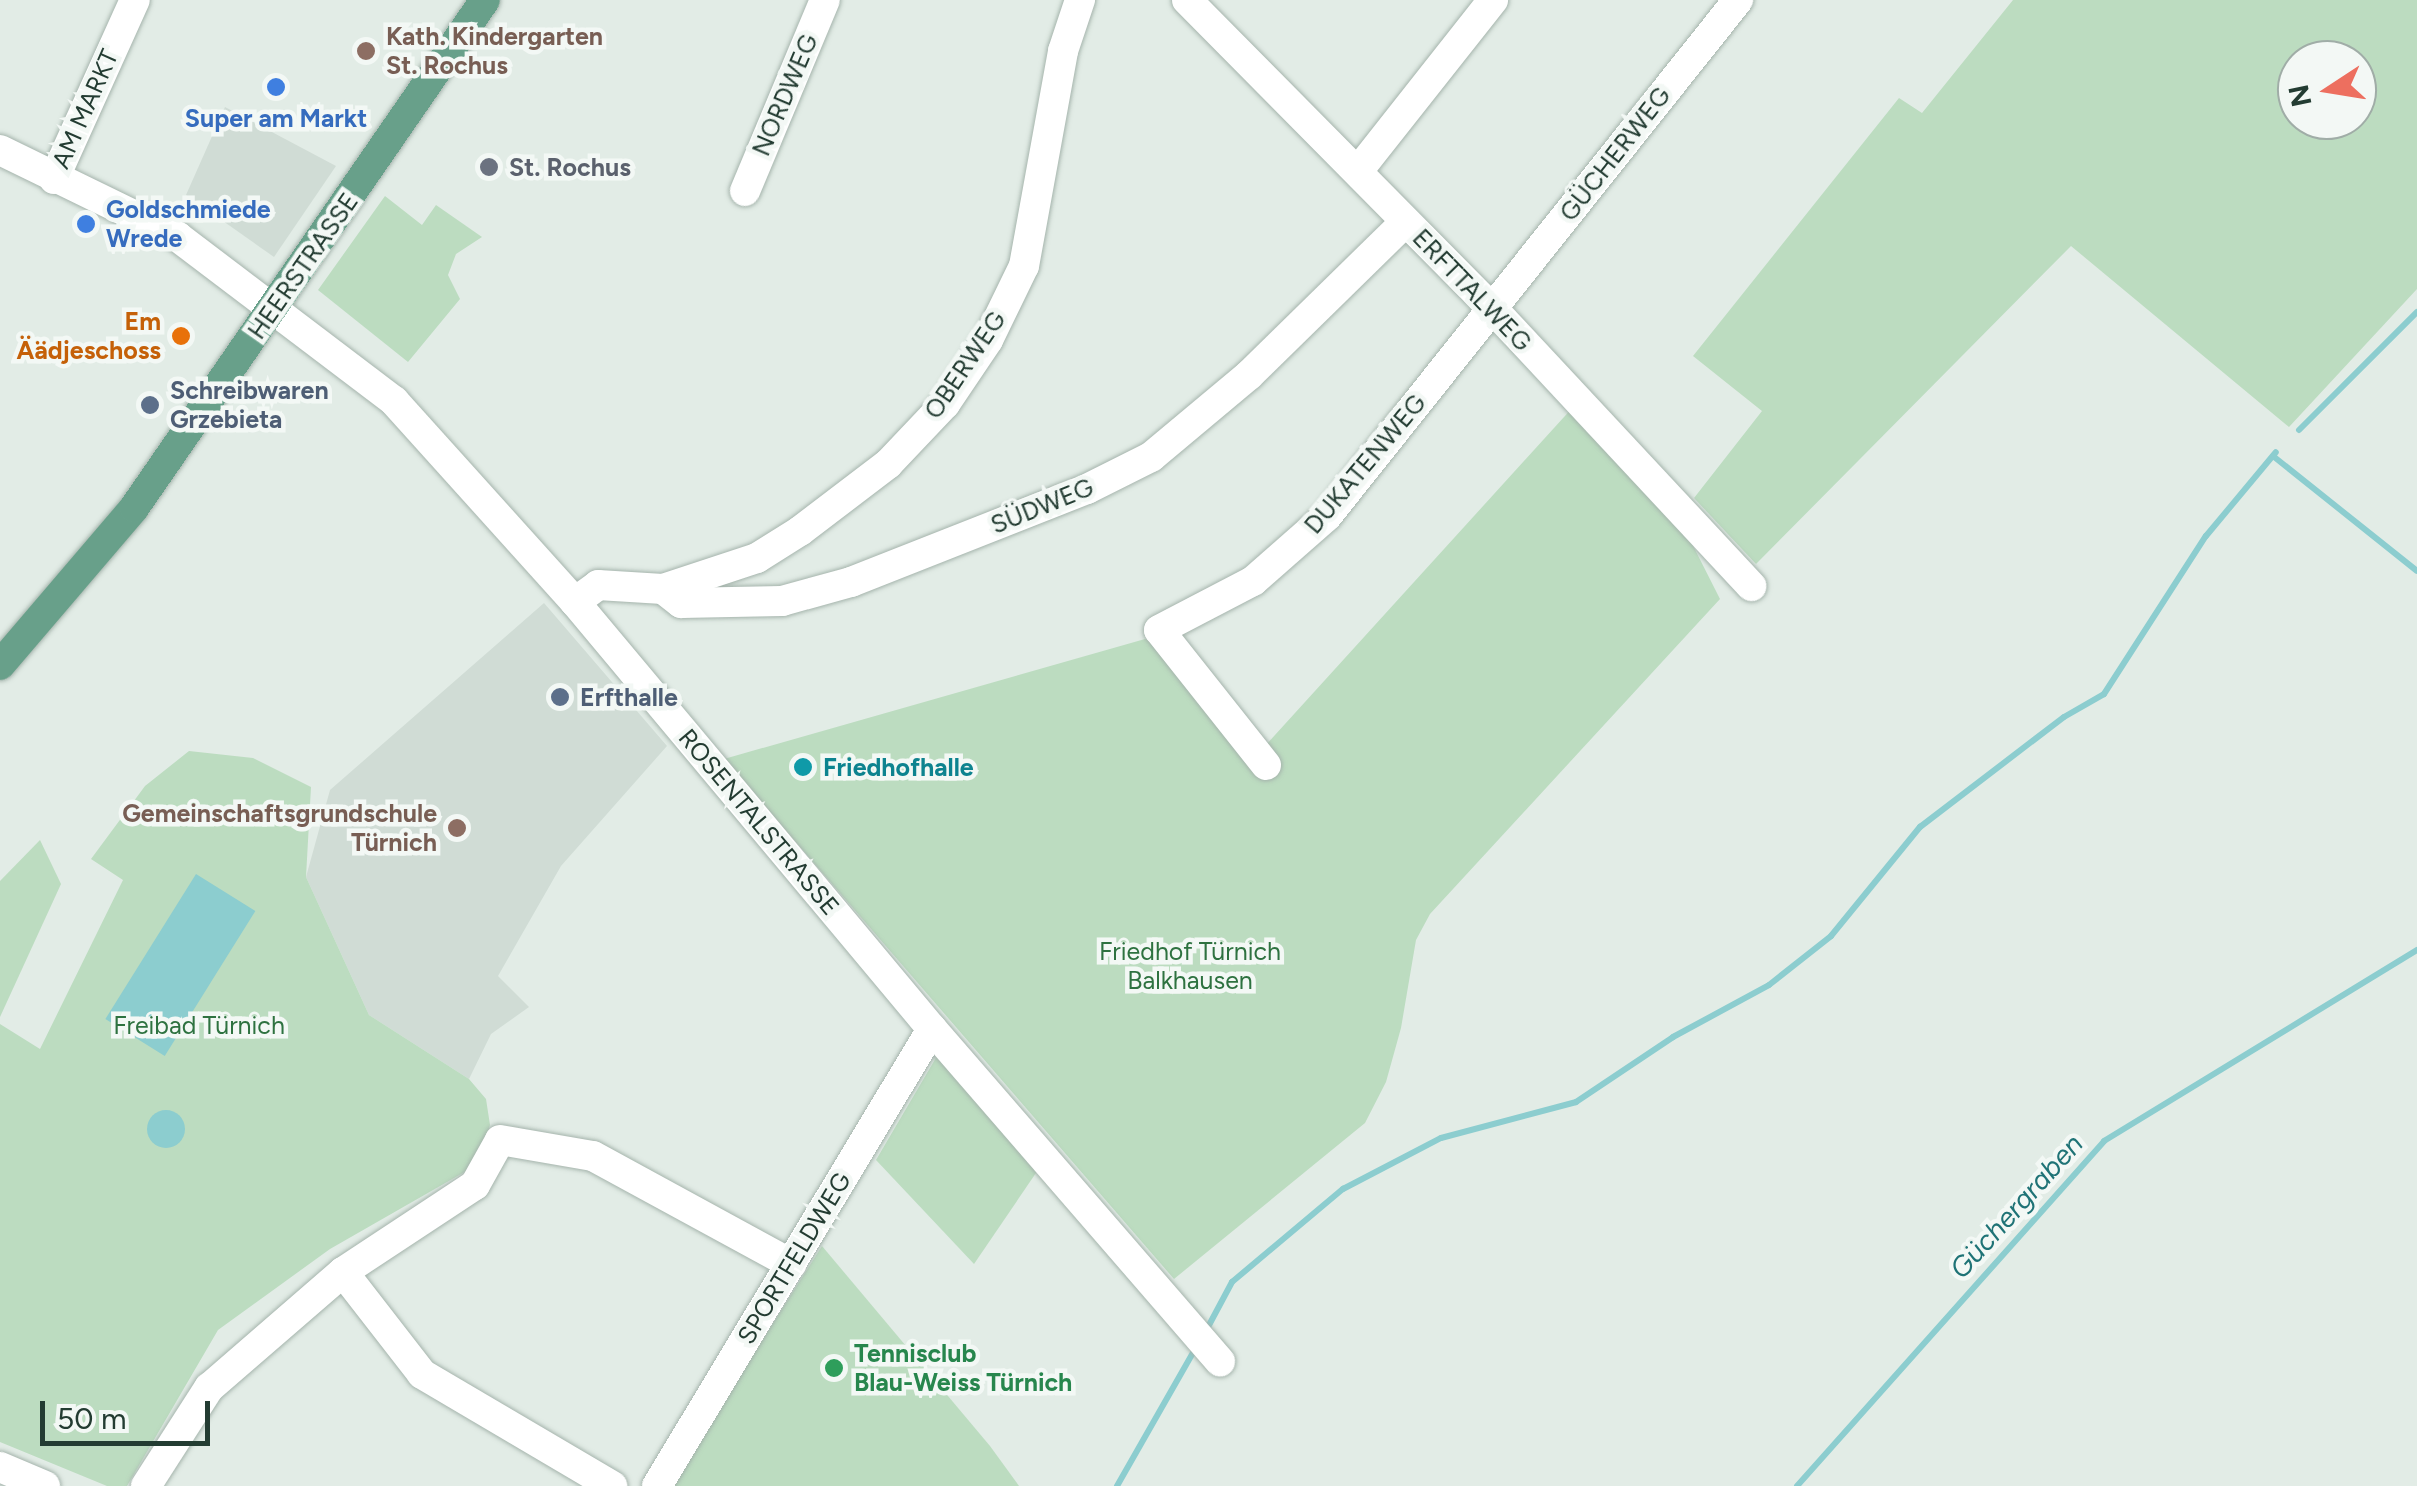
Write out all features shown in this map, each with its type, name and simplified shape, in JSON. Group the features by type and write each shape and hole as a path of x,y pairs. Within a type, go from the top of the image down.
{"main road":[{"name":"HEERSTRASSE","path":"0,665 134,508 484,0"}],"street":[{"name":"AM MARKT","path":"54,180 135,0"},
{"name":"NORDWEG","path":"745,190 824,0"},
{"name":"OBERWEG","path":"662,589 757,558 800,531 888,464 945,404 988,340 1024,266 1064,51 1080,0"},
{"name":"ERFTTALWEG","path":"1187,0 1492,308 1750,586"},
{"path":"1358,171 1493,0"},
{"name":"GÜCHERWEG","path":"1492,308 1738,0"},
{"name":"AM MARKT","path":"0,150 54,180 178,237 274,308"},
{"name":"SÜDWEG","path":"587,594 662,589 681,603 782,601 851,582 1087,489 1151,457 1249,375 1405,222"},
{"name":"ROSENTALSTRASSE","path":"274,308 394,401 587,594 932,1030 1220,1361"},
{"name":"DUKATENWEG","path":"1266,765 1159,630 1253,582 1327,516 1492,308"},
{"name":"SPORTFELDWEG","path":"656,1486 932,1030"},
{"path":"146,1486 209,1388 343,1272 475,1185 500,1140 594,1156 791,1264"},
{"path":"343,1272 422,1374 612,1486"},
{"path":"0,1467 45,1486"}],"shaded area":[{"path":"225,107 336,166 274,257 186,195"},
{"name":"Gemeinschaftsgrundschule Türnich","path":"544,603 667,746 561,866 498,976 529,1007 491,1034 469,1079 369,1015 306,877 330,790"}],"green space":[{"path":"2013,0 2417,0 2417,289 2289,427 2071,246 1756,564 1694,498 1762,411 1693,356 1899,98 1922,113"},
{"path":"385,196 422,225 436,205 482,237 456,254 448,275 460,299 408,362 318,290"},
{"name":"Friedhof Türnich Balkhausen","path":"1574,406 1678,516 1720,599 1430,914 1416,940 1401,1028 1386,1082 1365,1123 1174,1279 724,759 1145,639 1165,646 1254,758"},
{"name":"Freibad Türnich","path":"189,751 253,758 311,787 306,877 369,1015 469,1079 486,1099 490,1125 483,1150 468,1170 330,1249 218,1330 127,1486 107,1486 0,1442 0,1024 40,1049 123,880 91,859 145,786"},
{"path":"40,840 61,884 0,1017 0,881"},
{"path":"937,1056 1038,1170 974,1264 876,1160"},
{"name":"Tennisclub Blau-Weiss Türnich","path":"822,1246 990,1446 1019,1486 670,1486"}],"water":[{"path":"196,874 255,911 165,1056 105,1019"},
{"path":"166,1110 180,1115 185,1129 180,1143 166,1148 152,1143 147,1129 152,1115"}],"waterway":[{"path":"2299,430 2417,312"},
{"path":"1208,1327 1232,1282 1343,1189 1441,1138 1576,1102 1673,1037 1769,985 1831,936 1920,827 2064,717 2104,694 2206,536 2276,452"},
{"name":"Güchergraben","path":"2273,456 2417,571"},
{"name":"Güchergraben","path":"1797,1486 2104,1141 2417,950"},
{"path":"1117,1486 1193,1353"}],"place":[{"name":"Kath. Kindergarten St. Rochus","path":"366,51"},
{"name":"Super am Markt","path":"276,87"},
{"name":"St. Rochus","path":"489,167"},
{"name":"Goldschmiede Wrede","path":"86,224"},
{"name":"Em Äädjeschoss","path":"181,336"},
{"name":"Schreibwaren Grzebieta","path":"150,405"},
{"name":"Erfthalle","path":"560,697"},
{"name":"Friedhofhalle","path":"803,767"},
{"name":"Gemeinschaftsgrundschule Türnich","path":"457,828"},
{"name":"Tennisclub Blau-Weiss Türnich","path":"834,1368"}]}
